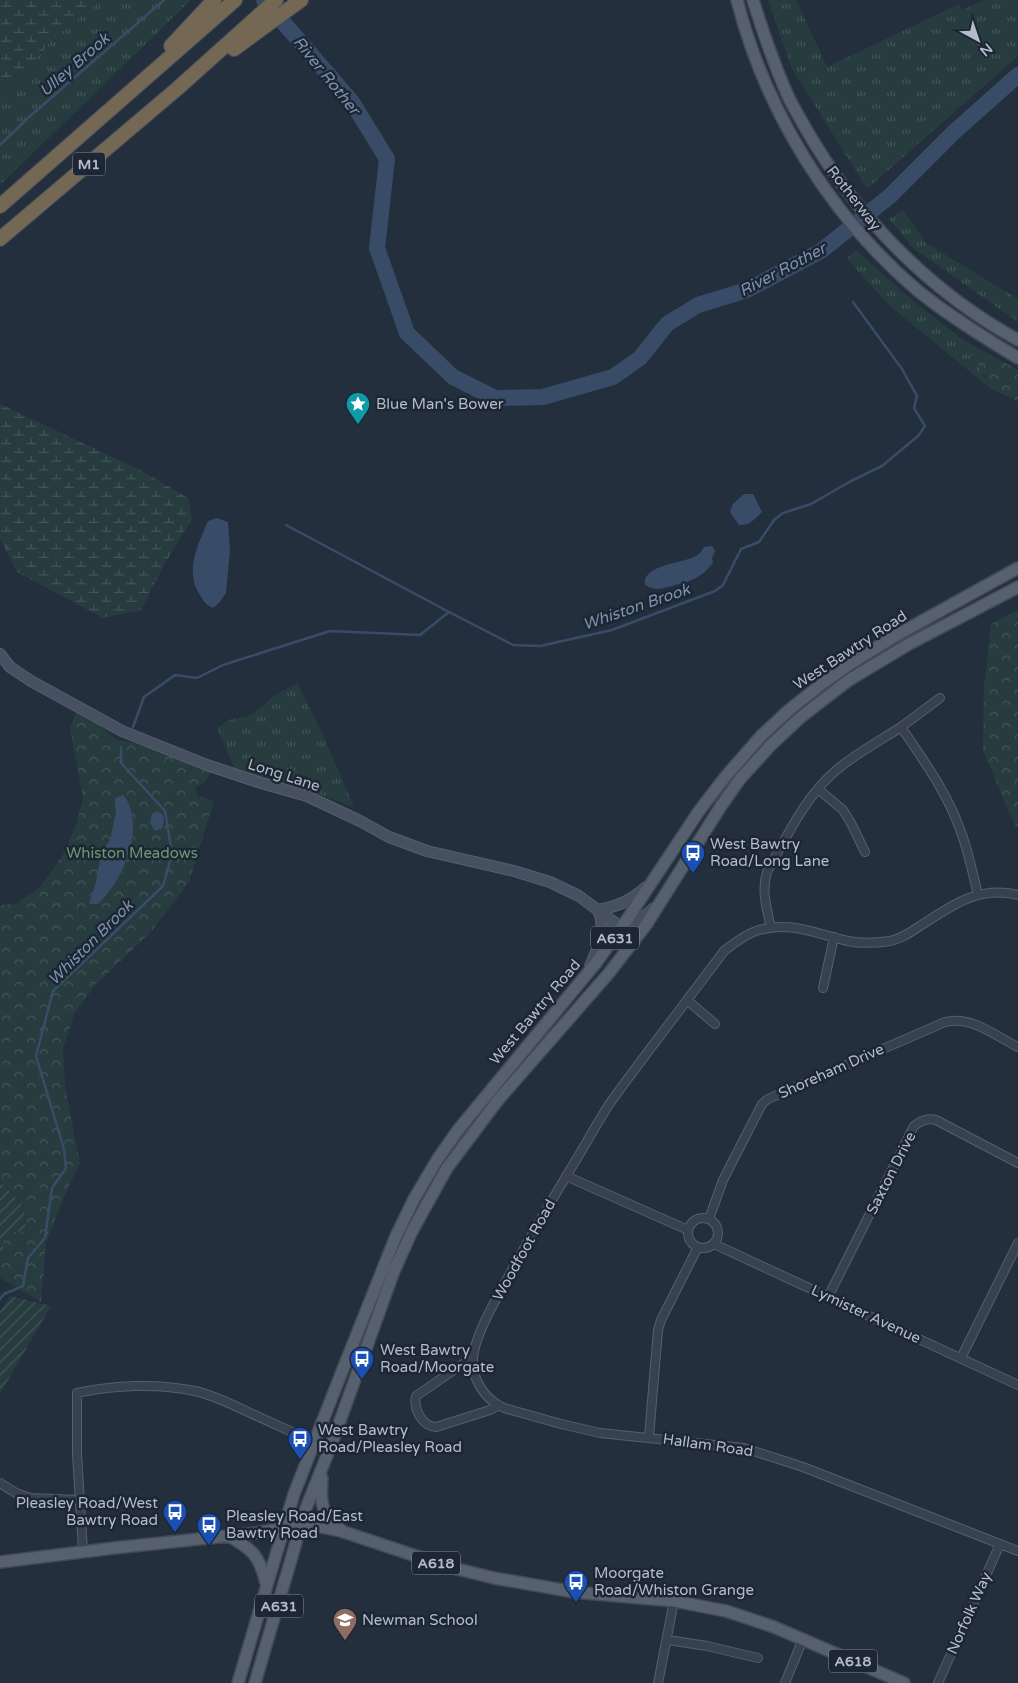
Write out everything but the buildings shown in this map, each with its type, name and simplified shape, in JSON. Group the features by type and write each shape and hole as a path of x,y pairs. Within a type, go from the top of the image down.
{"highway":[{"path":"122,100 214,0"},
{"name":"M1","path":"0,206 235,0"},
{"name":"M1","path":"0,239 178,88 261,22 276,0"},
{"path":"261,22 297,2"}],"main road":[{"name":"Rotherway","path":"737,0 755,58 772,99 802,154 842,212 869,243 917,290 970,329 1018,358"},
{"name":"Rotherway","path":"753,0 769,50 788,97 818,149 855,202 881,232 913,264 960,302 1003,332 1018,340"},
{"name":"West Bawtry Road","path":"284,1528 294,1494 314,1442 396,1236 414,1199 437,1160 458,1130 587,974 622,928 699,811 726,776 762,736 789,710 823,683 895,636 1018,568"},
{"name":"West Bawtry Road","path":"300,1528 394,1272 412,1231 447,1168 498,1100 609,973 646,925 716,813 740,779 770,746 801,717 850,680 909,644 1018,587"},
{"path":"323,1466 321,1492 323,1509 341,1531"},
{"name":"A618","path":"0,1562 83,1551 258,1533 284,1528 316,1526 341,1531 448,1567 494,1578 574,1592 674,1601 746,1617 803,1639 904,1683"},
{"name":"A631","path":"238,1683 284,1528"},
{"name":"A631","path":"255,1683 300,1528"},
{"path":"229,1536 256,1555 261,1564 266,1584"}],"street":[{"name":"Long Lane","path":"0,654 10,666 31,681 122,731 213,767 307,796 389,837 427,851 514,871 550,882 579,896 622,928"},
{"path":"770,928 763,893 767,872 801,812 818,789 833,772 849,760 901,727 940,698"},
{"path":"901,727 951,807 962,835 978,895"},
{"path":"818,789 843,810 865,852"},
{"path":"598,910 630,900 652,881"},
{"name":"Woodfoot Road","path":"473,1360 478,1339 495,1301 609,1104 724,951 755,931 784,926 806,929 849,941 871,943 892,941 904,936 962,900 978,895 995,893 1018,895"},
{"name":"A631","path":"622,928 646,916 662,900"},
{"name":"A631","path":"587,974 601,940 602,922 598,910"},
{"path":"823,988 834,937"},
{"path":"687,1000 714,1024"},
{"name":"Shoreham Drive","path":"708,1219 723,1180 762,1104 768,1099 954,1019 972,1023 1018,1047"},
{"name":"Saxton Drive","path":"828,1296 914,1126 920,1121 936,1120 1018,1163"},
{"path":"566,1176 688,1230"},
{"path":"704,1218 716,1226 718,1235 714,1244 706,1248 698,1248 690,1241 688,1230 696,1220 704,1218"},
{"path":"961,1358 1018,1243"},
{"name":"Lymister Avenue","path":"714,1244 1018,1385"},
{"path":"649,1437 658,1330 661,1320 698,1248"},
{"path":"473,1360 464,1363 416,1396 414,1403 423,1423 436,1427 490,1410 499,1405"},
{"name":"Hallam Road","path":"473,1360 476,1378 481,1387 487,1396 499,1405 600,1433 744,1448 760,1452 1018,1551"},
{"path":"83,1551 77,1454 77,1393 136,1386 196,1391 217,1398 314,1442"},
{"path":"0,1483 16,1493 30,1498 79,1500"},
{"name":"Norfolk Way","path":"938,1683 1000,1544"},
{"path":"658,1683 668,1640 674,1601"},
{"path":"785,1683 803,1639"},
{"path":"668,1640 707,1646 758,1658"}],"green space":[{"path":"0,0 100,0 51,41 27,71 0,91"},
{"path":"100,0 191,0 0,185 0,91 27,71 51,41"},
{"path":"768,0 796,0 827,67 959,4 962,10 984,0 1018,0 1018,56 867,189 791,67"},
{"path":"903,210 926,243 1018,299 1018,322 913,248 889,219"},
{"path":"856,250 913,301 965,341 991,389 890,306 847,259"},
{"path":"965,341 1018,370 1018,401 991,389"},
{"path":"0,404 142,471 188,498 192,519 165,563 141,610 103,618 17,572 0,539"},
{"path":"1018,610 1018,827 1015,826 983,750 984,687 991,624"},
{"path":"297,683 322,733 354,807 303,788 243,773 234,767 217,728 229,720 248,716 262,707 272,697"},
{"name":"Whiston Meadows","path":"76,712 98,724 115,739 144,745 211,772 205,782 195,787 197,795 214,801 189,882 150,933 96,984 74,1014 63,1049 65,1087 80,1163 66,1192 46,1243 41,1302 0,1278 0,1254 3,1251 3,1239 10,1232 26,1231 24,1206 0,1182 0,905 16,904 41,886 64,853 77,822 83,798 70,728"},
{"path":"0,1182 24,1206 26,1231 10,1232 3,1239 3,1252 0,1254"},
{"path":"10,1296 51,1306 0,1394 0,1311"}],"water":[{"path":"744,494 753,494 762,512 749,523 739,525 730,512 733,504"},
{"path":"217,518 228,522 230,550 226,593 213,608 204,601 195,586 193,567 194,558 208,521"},
{"path":"712,546 715,551 712,558 713,563 694,579 661,589 645,585 646,578 656,569 696,556 704,547"},
{"path":"124,795 130,808 133,822 129,852 116,881 107,893 98,904 89,904 96,882 101,853 110,840 116,812 115,798"},
{"path":"157,811 163,815 164,821 162,828 156,831 150,822 152,814"}],"waterway":[{"name":"Ulley Brook","path":"0,145 29,117 164,0"},
{"name":"River Rother","path":"264,0 352,102 387,159 377,248 407,333 453,377 495,398 543,397 613,377 640,358 667,324 698,305 747,290 821,251 890,196 953,133 1018,75"},
{"name":"Whiston Brook","path":"133,727 144,697 175,675 197,678 223,665 330,631 420,635 449,612 513,645 540,646 612,630 715,591 723,585 741,549 759,542 774,520 783,513 811,504 882,466 918,436 925,426 914,408 917,396 902,369 853,302"},
{"path":"286,525 449,612"},
{"name":"Whiston Brook","path":"0,1299 4,1294 23,1286 28,1258 45,1238 52,1188 66,1168 64,1149 36,1056 53,991 163,886 172,854 165,811 121,763 121,747"}],"place":[{"name":"Blue Man's Bower","path":"358,425"},
{"name":"West Bawtry Road/Long Lane","path":"693,874"},
{"name":"West Bawtry Road/Moorgate","path":"362,1380"},
{"name":"West Bawtry Road/Pleasley Road","path":"300,1460"},
{"name":"Pleasley Road/West Bawtry Road","path":"175,1533"},
{"name":"Pleasley Road/East Bawtry Road","path":"209,1546"},
{"name":"Moorgate Road/Whiston Grange","path":"576,1603"},
{"name":"Newman School","path":"345,1641"}]}
